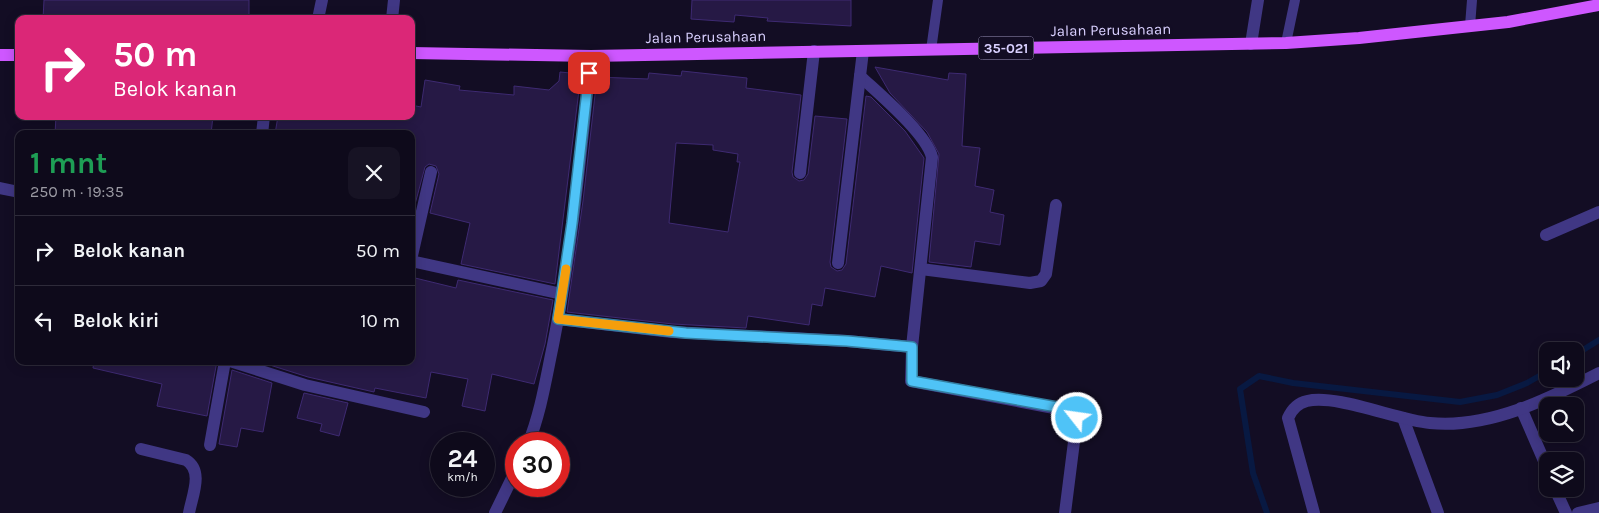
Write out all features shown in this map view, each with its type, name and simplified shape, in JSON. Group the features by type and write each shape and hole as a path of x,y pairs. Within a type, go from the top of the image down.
{"main road":[{"name":"Jalan Perusahaan","path":"415,53 590,56 1251,44 1359,38 1508,22 1599,5"},
{"path":"0,55 15,55"}],"street":[{"path":"319,15 322,0"},
{"path":"392,15 394,0"},
{"path":"1251,44 1258,0"},
{"path":"800,173 814,51"},
{"path":"838,263 864,51"},
{"path":"532,432 542,398 562,294 572,223 590,56"},
{"path":"860,76 896,110 931,152 931,169 912,347 912,381 1075,412 1077,418 1065,513"},
{"path":"415,243 431,172"},
{"path":"0,188 15,191"},
{"path":"921,269 1030,283 1040,281 1046,274 1056,205"},
{"path":"1546,235 1599,212"},
{"path":"415,262 562,294"},
{"path":"558,319 679,332 847,341 912,347"},
{"path":"210,445 225,365"},
{"path":"242,365 305,385 424,412"},
{"path":"1314,513 1288,418 1290,412 1301,403 1316,400 1344,404 1430,423 1460,424 1493,418 1521,408 1568,389 1599,373"},
{"path":"1521,408 1540,452"},
{"path":"1403,418 1438,513"},
{"path":"141,449 186,460 195,469 196,475 189,513"},
{"path":"495,513 505,493"},
{"path":"1559,497 1566,513"},
{"path":"1578,513 1599,508"}],"lane":[{"path":"931,50 938,0"},
{"path":"1286,42 1295,0"},
{"path":"1470,26 1472,0"}],"building":[{"path":"44,0 249,0 249,15 43,15"},
{"path":"692,0 851,0 851,26 767,21 768,18 735,15 734,22 691,19"},
{"path":"875,67 948,80 949,73 966,74 962,146 980,148 975,186 994,190 990,212 1004,215 1000,245 975,241 971,267 929,262 939,154 927,132 890,93"},
{"path":"682,71 747,78 746,88 801,95 792,172 793,177 799,181 804,180 808,174 815,116 847,119 830,262 831,267 837,271 842,270 846,264 866,96 871,97 905,131 924,158 912,273 881,266 875,297 825,288 822,306 812,304 809,325 748,316 746,328 673,324 567,312 583,201 597,77 648,79 649,73 681,76","holes":["676,143 713,145 713,150 738,154 737,162 740,162 728,232 669,223"]},
{"path":"560,72 581,74 555,284 461,264 470,223 430,213 439,174 436,166 429,164 425,167 415,204 415,130 276,130 277,120 415,120 415,106 421,107 425,80 460,86 459,90 514,95 514,86 549,90 559,81"},
{"path":"56,120 213,120 211,130 55,130"},
{"path":"415,278 456,288 458,280 553,300 545,344 534,384 492,374 485,411 462,406 468,379 431,372 426,398 375,388 374,392 308,377 270,365 415,365"},
{"path":"93,365 216,365 207,416 157,406 162,384 93,368"},
{"path":"232,370 272,383 263,432 241,428 237,447 219,444"},
{"path":"304,393 348,403 339,436 320,431 322,424 297,418"}],"waterway":[{"path":"1584,349 1599,340"},
{"path":"1267,513 1253,473 1240,389 1259,376 1293,383 1460,402 1497,395 1539,376"}],"slow traffic":[{"path":"566,269 558,319 643,330 669,331"}],"route":[{"path":"589,73 572,223 558,319 643,330 879,343 912,347 910,377 912,381 1068,409 1075,412 1077,418"}]}
